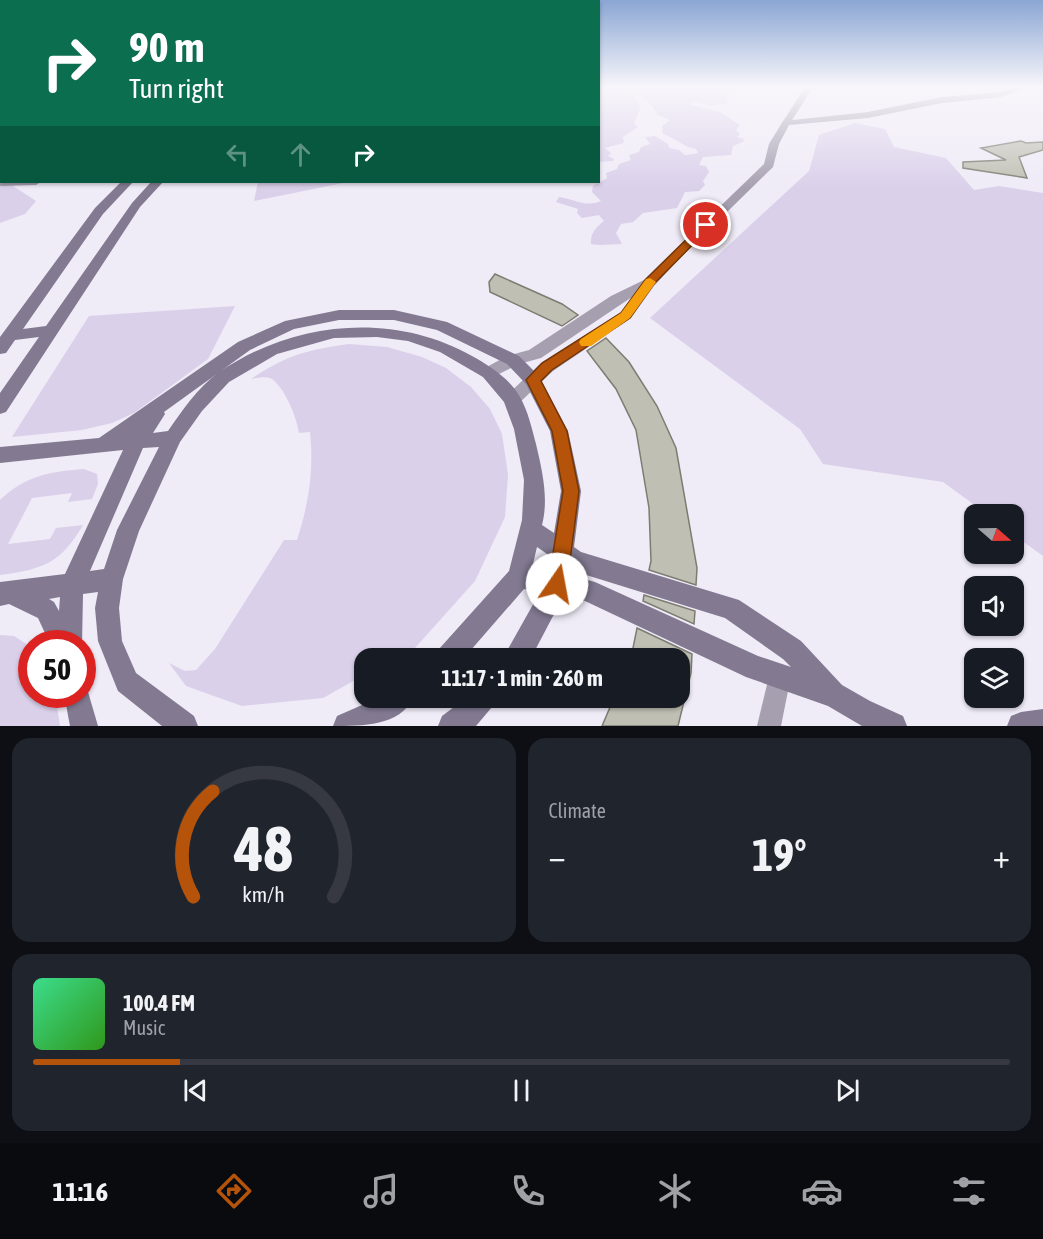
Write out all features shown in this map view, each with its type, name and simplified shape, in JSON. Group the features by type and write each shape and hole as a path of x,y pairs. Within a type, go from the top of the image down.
{"main road":[{"path":"0,349 99,211 126,183"},
{"path":"0,407 136,205 156,183"},
{"path":"103,445 164,403 195,378 244,346 290,326 339,315 394,315 442,326 513,360 533,380 560,431 571,491 564,553 557,584 523,648"},
{"path":"11,335 52,331"},
{"path":"184,726 127,682 110,641 107,608 112,579 128,530 173,438 196,406 223,378 272,350 334,333 377,332 410,336 446,348 489,373 512,399 523,429 534,480 532,530 519,577 457,648"},
{"path":"70,630 72,585 136,442 164,403"},
{"path":"0,455 173,438"},
{"path":"532,530 575,561 731,608 792,650 835,695 860,711 893,726"},
{"path":"519,577 586,590 755,668 835,695"},
{"path":"6,594 112,579"},
{"path":"6,594 46,610 56,630"},
{"path":"80,708 84,726"},
{"path":"347,726 386,708"},
{"path":"452,726 475,708"},
{"path":"1021,726 1043,723"}],"street":[{"path":"512,399 547,367 626,315 649,283 672,258 769,165 774,144 786,123 808,121"},
{"path":"489,373 513,360 536,354 616,299 649,283"},
{"path":"769,726 779,676"}],"shaded area":[{"path":"600,121 635,121 638,127 623,137 624,143 605,148 611,153 608,156 614,159 600,162"},
{"path":"669,121 734,121 740,125 736,130 740,134 737,137 744,139 743,142 733,146 731,155 703,157 699,165 706,166 709,172 703,181 705,185 699,191 685,192 677,208 643,213 633,222 621,224 616,233 622,244 591,244 591,237 596,228 604,221 599,215 582,218 577,213 578,209 556,202 559,197 590,204 601,201 592,192 593,186 607,178 606,173 617,169 619,164 631,160 629,155 639,152 641,147 650,144 645,137 655,136 668,144 669,148 679,150 685,155 698,153 696,149 663,134 662,126"},
{"path":"855,123 885,129 894,147 946,158 974,190 999,186 1043,193 1043,556 1024,542 1024,504 973,504 943,482 823,464 800,429 650,318 809,171 819,135"},
{"path":"0,183 9,183 36,201 25,214 0,223"},
{"path":"258,183 343,183 254,201"},
{"path":"235,306 208,359 134,413 112,423 82,430 12,437 89,316"},
{"path":"349,344 387,347 422,357 446,368 471,387 490,409 502,434 508,475 505,517 475,581 415,648 354,648 354,681 323,698 242,706 186,686 169,663 185,671 196,670 215,649 284,540 297,540 310,486 310,432 299,433 289,403 275,382 268,377 251,379 286,359"},
{"path":"84,469 97,474 98,484 92,499 68,502 72,493 32,498 8,544 50,539 56,528 83,525 75,538 58,556 39,567 0,575 0,500 20,485 39,476"},
{"path":"0,635 14,636 18,639 18,708 57,708 60,726 0,726"}],"building":[{"path":"1021,141 1043,142 1043,150 1019,157 1027,178 963,168 963,162 1006,160 981,148"},
{"path":"495,274 562,304 578,315 562,326 490,292 489,282"},
{"path":"606,338 629,362 657,406 676,448 697,568 696,585 649,570 651,561 649,508 636,430 616,389 587,351"},
{"path":"644,595 695,611 694,624 643,601"},
{"path":"637,628 679,648 633,648"},
{"path":"690,653 692,654 690,677"},
{"path":"610,708 682,708 678,726 602,726"}],"slow traffic":[{"path":"586,342 626,315 650,282"}],"route":[{"path":"557,584 564,553 571,491 560,431 533,380 547,367 626,315 649,283 706,225"}]}
